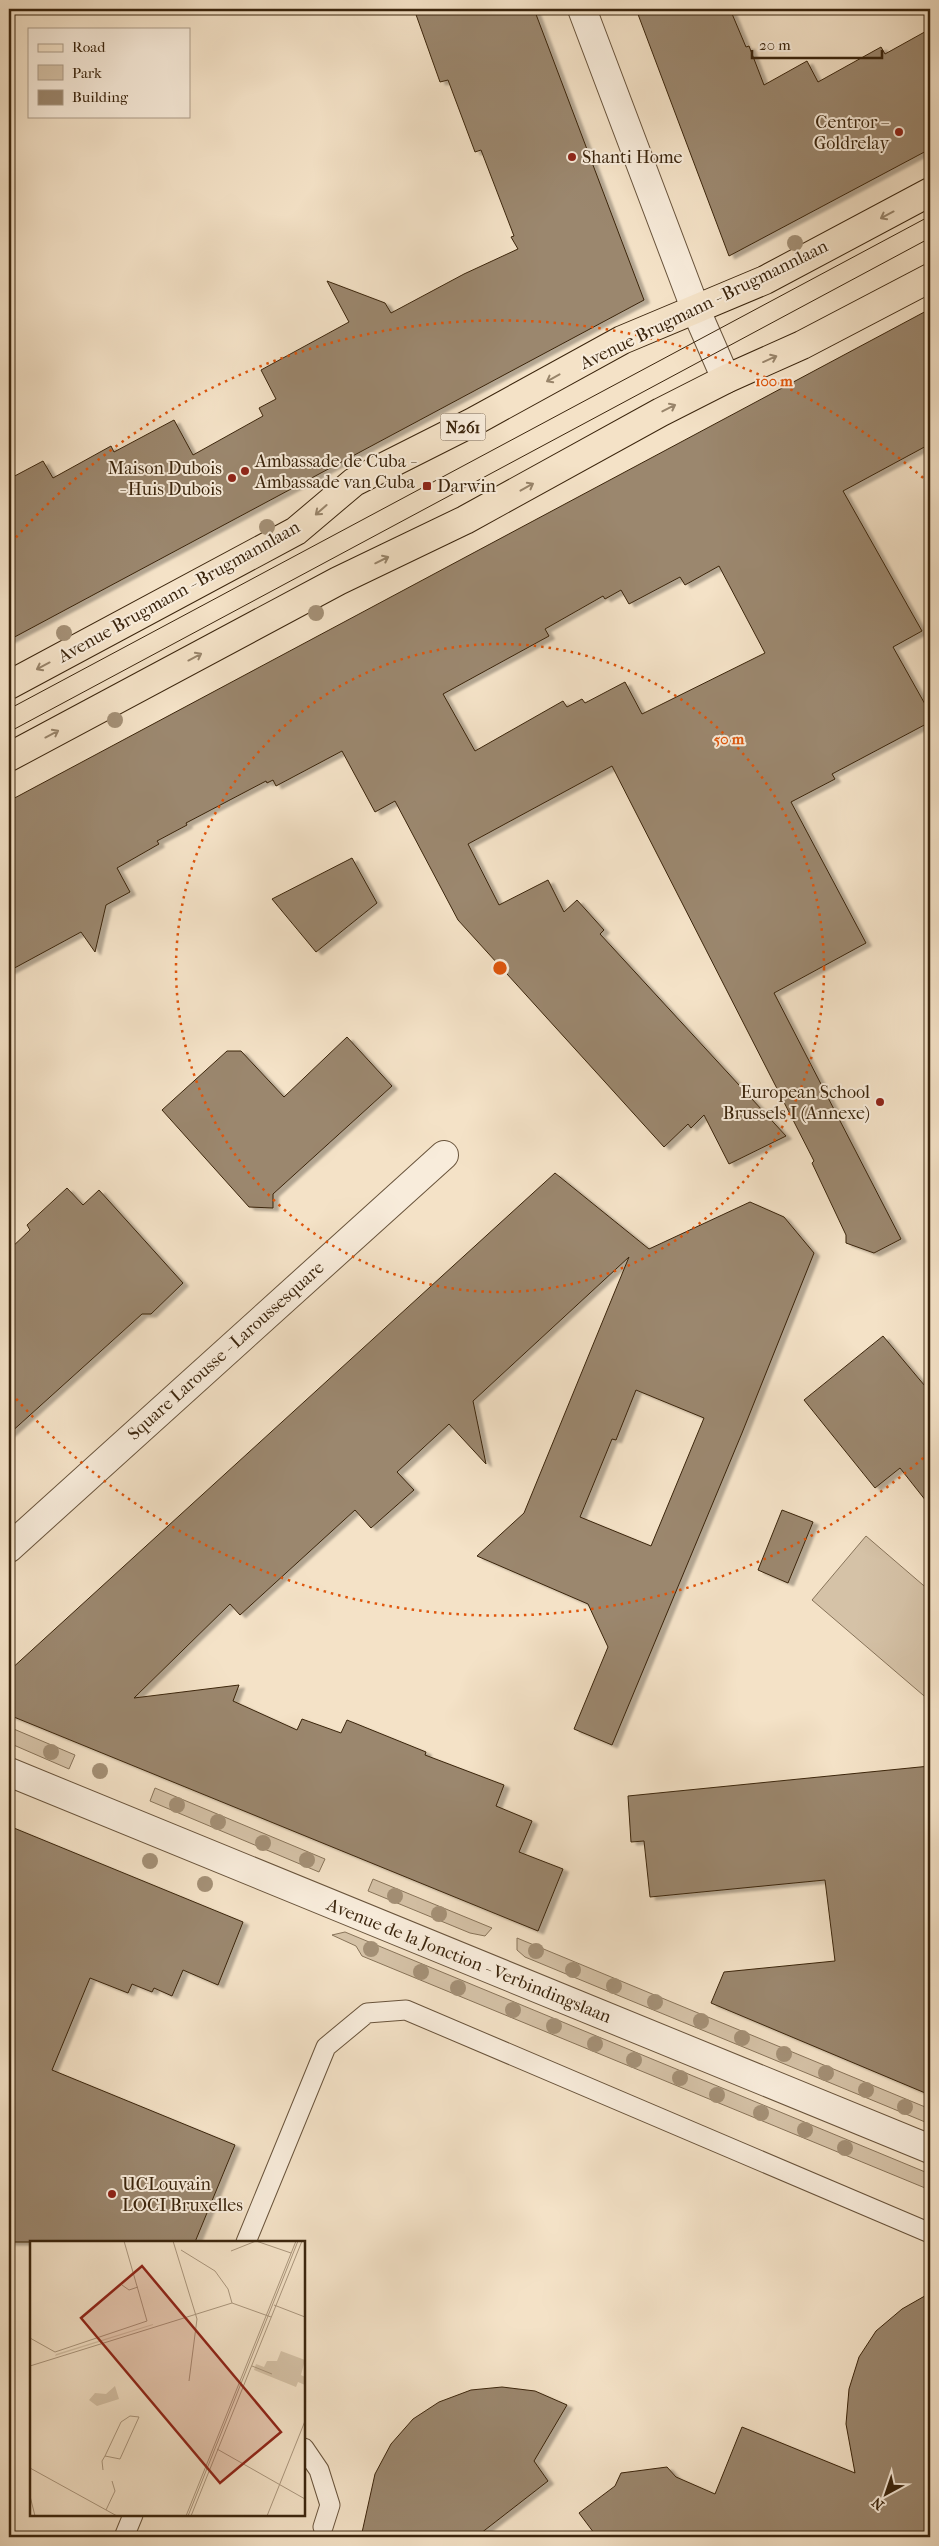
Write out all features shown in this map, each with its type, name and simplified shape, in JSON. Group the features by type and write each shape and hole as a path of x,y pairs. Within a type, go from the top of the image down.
{"main road":[{"name":"Avenue Brugmann - Brugmannlaan","path":"9,684 296,531 354,482 473,422 622,340 765,280 930,192"},
{"path":"9,757 338,581 465,520 726,379 802,345 930,278"}],"street":[{"path":"582,9 695,308 726,379"},
{"name":"Square Larousse - Laroussesquare","path":"9,1548 444,1155"},
{"name":"Avenue de la Jonction - Verbindingslaan","path":"9,1772 930,2149"}],"lane":[{"path":"246,2241 326,2046 367,2013 406,2010 930,2233"},
{"path":"305,2449 319,2470 330,2505 324,2527"},
{"path":"124,2537 133,2516"}],"green space":[{"path":"866,1536 930,1591 930,1701 812,1600"},
{"path":"9,1727 75,1755 69,1769 9,1743"},
{"path":"155,1788 325,1859 319,1872 150,1801"},
{"path":"373,1879 492,1928 485,1936 470,1933 368,1891"},
{"path":"345,1932 930,2174 930,2190 362,1956 356,1946 332,1935"},
{"path":"517,1938 930,2109 930,2124 525,1957 517,1950"}],"building":[{"path":"414,9 534,9 644,300 9,640 9,479 43,461 53,478 111,446 114,452 174,420 193,455 263,416 259,408 276,399 261,370 349,322 327,281 385,303 391,313 464,274 518,249 511,237 514,236 481,150 475,152 448,80 440,82"},
{"path":"636,9 730,9 746,47 749,46 764,85 807,61 818,82 881,47 885,54 930,29 930,149 729,256"},
{"path":"930,309 930,444 843,491 922,631 893,647 930,713 930,722 832,774 835,779 791,802 866,943 774,993 901,1239 874,1253 846,1243 846,1235 812,1163 814,1161 612,766 468,844 499,905 548,880 564,912 577,900 604,930 600,934 786,1136 729,1164 704,1115 691,1128 688,1124 664,1147 458,920 395,801 375,812 342,751 276,786 273,780 267,783 266,781 186,823 187,825 157,841 159,844 117,868 130,892 106,905 95,952 81,932 9,971 9,801","holes":["719,566 765,653 642,714 625,682 585,703 582,699 567,707 563,701 475,751 443,694 549,636 545,629 603,596 605,599 621,590 629,604 680,577 685,585"]},
{"path":"352,858 377,903 316,952 272,899"},
{"path":"347,1037 392,1086 273,1194 273,1208 249,1207 162,1110 227,1051 241,1051 284,1097"},
{"path":"555,1173 649,1249 750,1202 784,1217 814,1253 742,1433 612,1745 574,1729 608,1647 588,1604 477,1556 524,1513 629,1257 473,1401 486,1464 449,1424 397,1472 414,1490 371,1528 355,1510 240,1615 230,1604 134,1698 239,1685 233,1701 297,1730 302,1719 341,1733 347,1720 426,1752 425,1755 504,1785 496,1806 532,1821 519,1852 563,1869 538,1931 9,1715 9,1671","holes":["636,1390 704,1418 651,1546 580,1517 612,1439 616,1440"]},
{"path":"67,1188 83,1205 99,1190 183,1283 151,1314 142,1314 9,1434 9,1250 30,1230 27,1225"},
{"path":"883,1336 930,1392 930,1506 900,1468 875,1488 804,1400"},
{"path":"782,1510 813,1522 788,1583 758,1570"},
{"path":"930,1766 930,2095 711,2003 724,1972 835,1961 825,1880 650,1897 644,1841 631,1842 628,1796"},
{"path":"9,1826 243,1922 218,1985 183,1970 172,1996 154,1988 152,1992 132,1984 128,1993 90,1978 52,2070 235,2145 195,2241 9,2242"},
{"path":"930,2293 930,2537 597,2537 579,2513 615,2486 621,2473 667,2467 676,2477 715,2494 742,2427 855,2473 846,2424 849,2389 859,2357 876,2331 902,2309"},
{"path":"502,2387 535,2391 567,2405 534,2461 548,2481 476,2537 361,2537 375,2474 391,2444 413,2419 439,2402 471,2390"}],"tram line":[{"path":"9,709 930,216"},
{"path":"9,732 930,238"}],"place":[{"name":"Centror – Goldrelay","path":"899,132"},
{"name":"Shanti Home","path":"572,157"},
{"name":"Ambassade de Cuba - Ambassade van Cuba","path":"245,471"},
{"name":"Maison Dubois - Huis Dubois","path":"232,478"},
{"name":"Darwin","path":"427,486"},
{"name":"European School Brussels I (Annexe)","path":"880,1102"},
{"name":"UCLouvain LOCI Bruxelles","path":"112,2194"}]}
